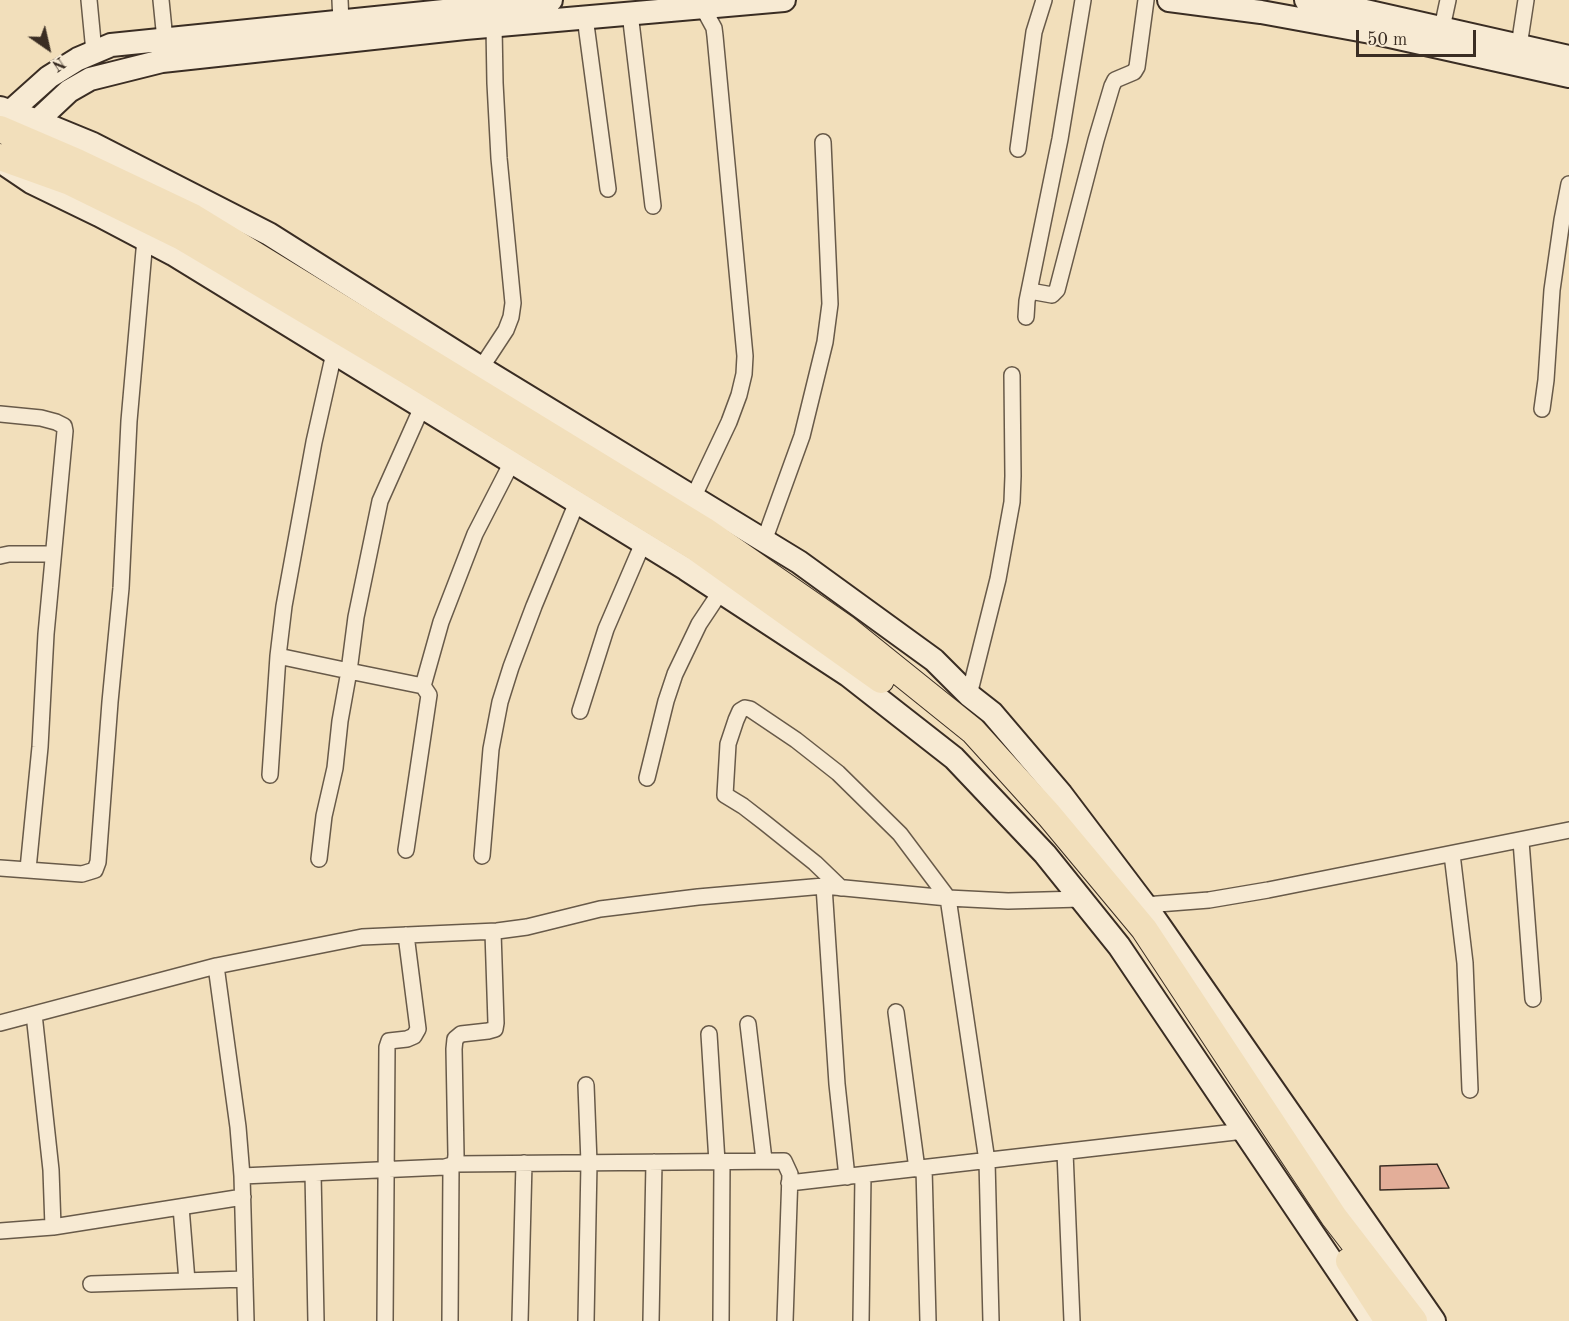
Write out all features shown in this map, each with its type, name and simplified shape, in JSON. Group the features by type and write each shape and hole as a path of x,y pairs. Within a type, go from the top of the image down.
{"main road":[{"path":"16,148 69,91 90,79 162,61 252,50 551,0"},
{"path":"784,0 585,17 497,10 418,8 341,11 165,40 111,45 49,77 2,122 31,182 99,214 173,254 721,591 848,675 954,758 1045,854 1119,946 1372,1321"},
{"path":"1169,0 1261,12 1365,31 1569,76"},
{"path":"1306,0 1373,6 1442,28 1569,57"},
{"path":"137,42 142,65"},
{"path":"16,148 93,144 268,234 481,368 799,562 934,660 969,695 992,713 1061,794 1145,905 1434,1321"},
{"path":"16,148 70,182 182,237 406,370 676,536 859,662 967,747 1056,840 1130,935 1388,1321"},
{"path":"16,148 193,216 704,530 845,628 973,732 1049,815 1144,930 1334,1217 1414,1321"}],"street":[{"path":"89,0 94,52"},
{"path":"161,0 165,40"},
{"path":"1018,148 1034,32 1044,0"},
{"path":"1026,317 1060,139 1083,0"},
{"path":"1030,291 1047,295 1055,294 1057,290 1112,86 1115,80 1134,72 1137,67 1146,0"},
{"path":"1442,28 1448,0"},
{"path":"1519,46 1526,0"},
{"path":"693,498 729,422 739,395 745,356 715,36 714,28 702,6"},
{"path":"481,368 506,330 511,318 513,303 499,158 497,10"},
{"path":"630,13 653,206"},
{"path":"585,17 608,189"},
{"path":"764,541 802,436 825,342 830,304 822,142"},
{"path":"1542,409 1552,290 1569,184"},
{"path":"0,868 82,874 95,870 98,862 121,588 129,421 145,239"},
{"path":"270,775 278,656 284,606 314,442 334,353"},
{"path":"969,695 998,579 1012,502 1012,375"},
{"path":"319,859 324,816 335,768 356,617 380,501 422,407"},
{"path":"0,414 41,418 64,426 66,431 46,634 40,747 28,869"},
{"path":"423,686 441,622 471,543 512,462"},
{"path":"482,856 491,749 500,702 534,606 577,502"},
{"path":"580,711 606,629 643,543"},
{"path":"0,556 53,554"},
{"path":"646,778 675,674 699,624 721,591"},
{"path":"278,656 423,686 429,695 406,850"},
{"path":"841,888 815,863 743,806 725,795 728,744 736,720 745,708 750,709 796,740 838,773 900,834 948,898 987,1161 991,1321"},
{"path":"1145,905 1232,896 1569,830"},
{"path":"1521,841 1533,999"},
{"path":"1452,854 1465,963 1470,1090"},
{"path":"0,1023 216,966 363,937 493,932 527,927 600,909 698,897 824,886 948,898 1008,901 1081,899"},
{"path":"824,886 836,1075 855,1176 861,1321"},
{"path":"450,1321 453,1165 456,1155 453,1049 455,1039 461,1034 488,1032 495,1029 493,932"},
{"path":"385,1321 387,1047 389,1041 407,1039 414,1036 418,1029 406,935"},
{"path":"216,966 242,1176 246,1321"},
{"path":"896,1012 921,1168 928,1321"},
{"path":"34,1014 51,1170 53,1227"},
{"path":"748,1024 764,1160"},
{"path":"710,1034 720,1162 721,1321"},
{"path":"586,1085 589,1163 586,1321"},
{"path":"789,1183 1244,1131"},
{"path":"1065,1152 1072,1321"},
{"path":"242,1176 524,1163 784,1161 788,1166 789,1183 785,1321"},
{"path":"651,1321 654,1162"},
{"path":"520,1321 524,1163"},
{"path":"313,1173 316,1321"},
{"path":"0,1231 53,1227 243,1197"},
{"path":"181,1207 188,1281"},
{"path":"91,1284 245,1279"}],"building":[{"path":"1437,1164 1449,1188 1380,1190 1380,1166"}]}
